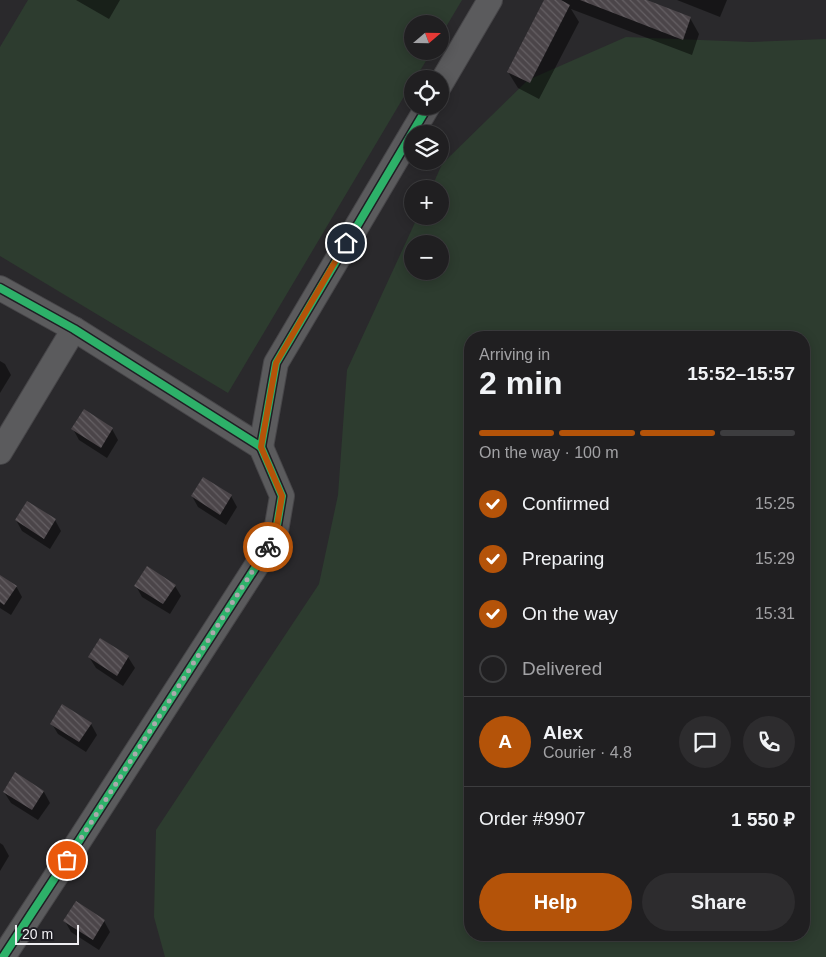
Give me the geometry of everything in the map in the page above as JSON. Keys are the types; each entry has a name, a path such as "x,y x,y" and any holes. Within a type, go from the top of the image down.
{"street":[{"path":"449,70 490,0"},
{"path":"3,957 275,537 282,496 261,447 276,363 423,115"},
{"path":"0,288 74,329 261,447"},
{"path":"0,452 74,329"}],"green space":[{"path":"28,0 462,0 449,22 449,15 404,15 404,60 427,60 420,70 404,70 404,96 228,393 0,256 0,47"},
{"path":"626,37 751,42 826,39 826,957 165,957 154,917 156,830 319,584 338,495 347,370 404,246 404,280 449,280 449,235 409,235 414,225 449,225 449,180 435,180 439,170 449,170 449,157 528,80"}],"building":[{"path":"544,0 561,0 570,5 530,83 507,72"},
{"path":"580,0 647,0 691,17 683,40"},
{"path":"84,409 113,428 101,448 71,429"},
{"path":"203,477 232,495 220,515 191,496"},
{"path":"27,501 56,519 44,539 15,520"},
{"path":"147,566 176,585 163,604 134,586"},
{"path":"0,575 17,586 4,605 0,602"},
{"path":"100,638 129,656 117,676 88,657"},
{"path":"62,704 92,723 79,742 50,724"},
{"path":"15,772 44,791 32,810 3,792"},
{"path":"76,901 105,920 93,940 63,921"}],"cycle path":[{"path":"261,447 276,363 423,115"},
{"path":"0,288 74,329 261,447 282,496 275,537 3,957"}],"way so far":[{"path":"67,860 268,547"}],"route":[{"path":"268,547 275,537 282,496 261,447 276,363 346,243"}]}
